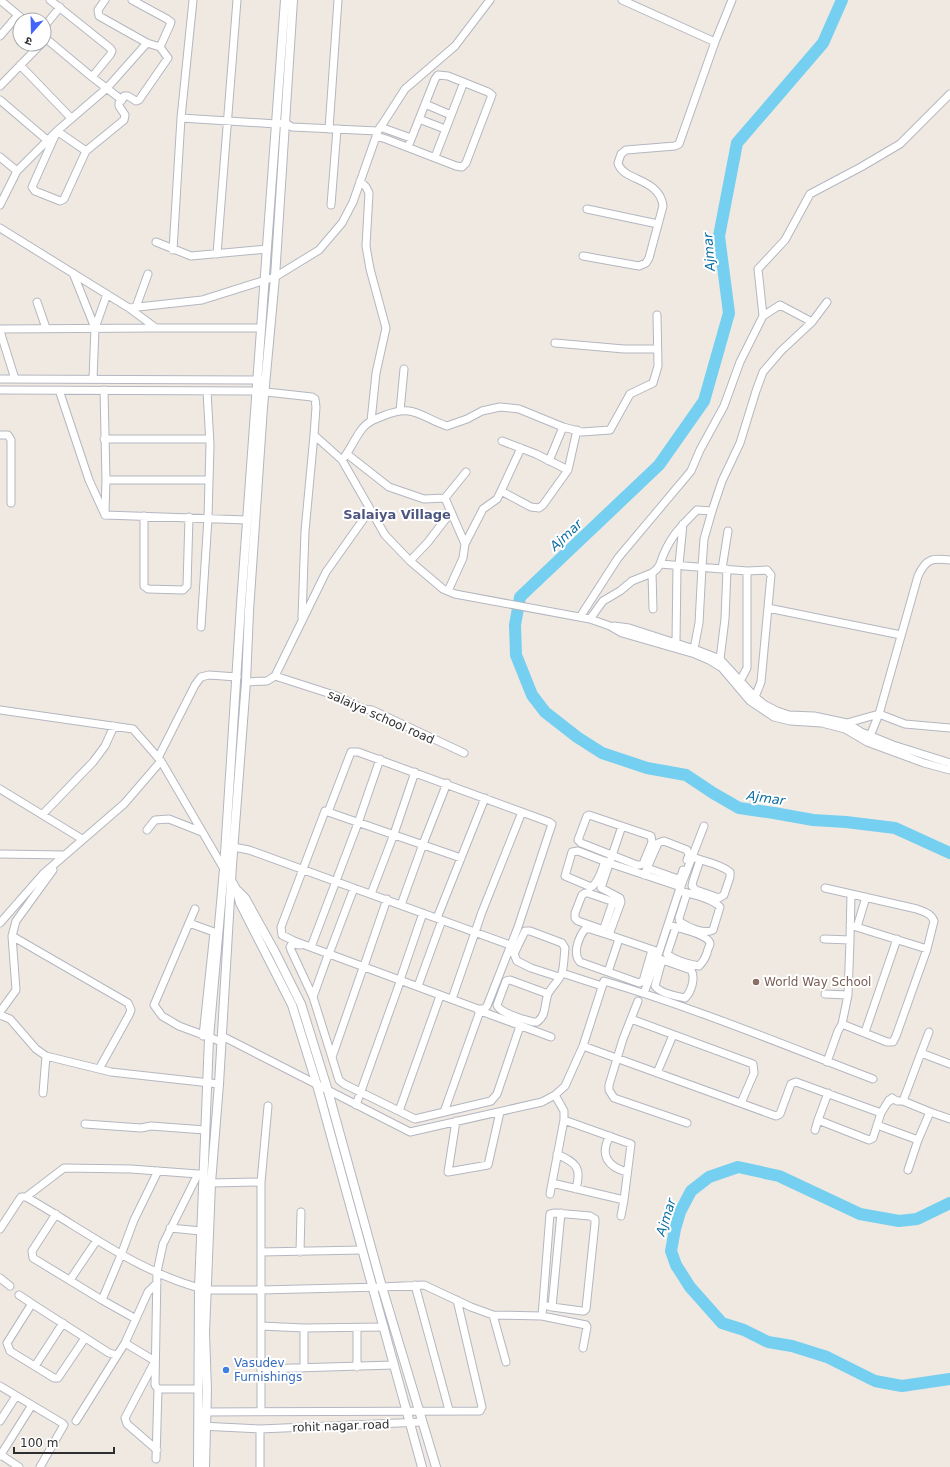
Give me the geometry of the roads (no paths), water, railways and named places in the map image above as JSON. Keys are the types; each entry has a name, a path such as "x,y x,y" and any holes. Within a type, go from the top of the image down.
{"street":[{"path":"0,0 14,12"},
{"path":"50,0 108,45 112,51 92,77"},
{"path":"57,131 32,187 35,191 60,201 64,199 86,151 124,120 125,115 119,106 124,96 128,96 136,101 139,100 167,61 167,56 160,47 147,43 99,16 98,10 106,0"},
{"path":"132,0 171,22 160,47"},
{"path":"174,250 182,118 193,0"},
{"path":"217,254 236,0"},
{"path":"262,380 261,328 285,0"},
{"path":"206,1037 224,869 247,520 275,277 293,0"},
{"path":"329,129 338,0"},
{"path":"133,307 202,300 275,277 319,250 342,223 353,202 378,132 405,89 455,46 490,0"},
{"path":"622,0 715,42"},
{"path":"583,256 643,266 646,264 663,206 662,199 659,193 654,189 621,170 618,163 621,154 626,150 675,146 679,144 715,42 732,0"},
{"path":"52,17 60,7"},
{"path":"0,36 12,26"},
{"path":"0,205 17,170 71,118 107,88 147,43"},
{"path":"52,46 122,100"},
{"path":"0,86 32,52"},
{"path":"20,65 71,118"},
{"path":"378,132 408,147 462,167 466,163 492,95 448,76 438,75 435,79 408,147"},
{"path":"435,157 464,82"},
{"path":"763,316 758,269 785,240 810,194 862,167 900,144 950,94"},
{"path":"0,100 47,140"},
{"path":"425,104 451,116"},
{"path":"182,118 227,122 285,123 292,127 378,132 411,138"},
{"path":"419,119 446,129"},
{"path":"331,205 338,130"},
{"path":"57,131 86,151"},
{"path":"0,157 17,170"},
{"path":"360,181 366,187 368,193 366,246 370,269 386,328 376,373 371,421"},
{"path":"587,209 658,224"},
{"path":"0,228 107,294 133,307 156,328"},
{"path":"156,242 191,256 267,249"},
{"path":"72,272 94,328"},
{"path":"133,307 148,274"},
{"path":"93,379 94,328 107,294"},
{"path":"37,302 46,328"},
{"path":"694,648 699,622 704,539 722,481 740,443 763,372 781,351 812,322 827,302"},
{"path":"580,617 618,558 691,471 700,450 724,406 740,362 763,316 780,305 812,322"},
{"path":"342,460 363,427 371,421 395,411 410,410 447,426 467,419 482,411 500,407 519,409 563,427 582,432 610,430 630,394 653,383 658,366 657,315"},
{"path":"15,379 0,330 46,328 261,328"},
{"path":"555,343 624,349 657,349"},
{"path":"400,411 404,369"},
{"path":"0,379 262,380"},
{"path":"0,390 261,392 304,395 312,397 315,400 316,407 305,531 302,621"},
{"path":"58,390 89,480 105,514"},
{"path":"104,390 106,480 105,514"},
{"path":"201,627 209,480 207,391"},
{"path":"202,1412 198,1390 203,1289 219,1084 233,847 247,667 261,392"},
{"path":"550,461 563,427"},
{"path":"502,491 531,507 539,508 543,505 568,470 577,430"},
{"path":"0,435 8,435 11,440 11,503"},
{"path":"314,435 342,460 386,535 410,561 436,584 448,591 455,594 590,619 610,626 622,633 696,654 722,668 752,699 777,711 789,715 814,716 846,726 893,745 950,763"},
{"path":"104,439 209,439"},
{"path":"502,441 568,470"},
{"path":"448,591 463,558 465,544 484,509 497,499 502,491 520,448"},
{"path":"347,454 389,486 424,499 445,498 466,472"},
{"path":"106,480 209,480"},
{"path":"445,498 465,544"},
{"path":"246,682 267,681 275,676 326,572 370,510"},
{"path":"590,619 603,601 620,591 632,581 652,573 657,569 664,550 677,529 697,510 712,511"},
{"path":"410,561 428,542 451,512"},
{"path":"105,514 247,520"},
{"path":"144,516 144,586 148,589 183,590 187,586 189,517"},
{"path":"676,643 678,565 683,524"},
{"path":"720,659 725,619 724,569 728,531"},
{"path":"870,736 879,714 918,576 922,567 928,561 936,559 950,560"},
{"path":"660,564 747,571 767,570 770,572 761,682 752,699"},
{"path":"740,681 746,668 747,571"},
{"path":"652,573 653,609"},
{"path":"768,608 901,635"},
{"path":"610,626 629,628 694,648 720,659 733,672 752,699"},
{"path":"237,666 247,667"},
{"path":"0,923 43,874 124,804 159,760 195,685 201,678 209,675 236,677"},
{"name":"salaiya school road","path":"275,676 337,696 363,709 372,710 464,753"},
{"path":"0,710 133,729 159,760 232,881 237,891 240,903 292,1005 316,1085 422,1467"},
{"path":"846,726 879,714 905,724 950,728"},
{"path":"42,814 93,762 105,746 114,726"},
{"path":"846,726 867,742 924,763 950,770"},
{"path":"328,812 351,752 358,752 552,824 487,1006 484,1009 478,1009 418,986 400,981"},
{"path":"311,947 359,822 380,759"},
{"path":"372,894 415,772"},
{"path":"401,905 447,784"},
{"path":"0,789 82,839"},
{"path":"418,986 461,858 485,798"},
{"path":"461,858 325,811 281,927 282,934 329,954 551,1037"},
{"path":"452,999 475,932 522,812"},
{"path":"589,815 651,836 652,842 643,864 640,865 611,855 581,843 578,840 578,835 587,816 589,815"},
{"path":"147,830 155,820 169,819 202,832"},
{"path":"622,826 611,855 607,862 596,883 594,886 591,887 565,876 572,852 575,851 607,862 644,875 687,893 717,903 720,907 713,930 708,932 696,929 680,922 679,918 687,893"},
{"path":"672,926 708,939 710,944 703,962 699,966 671,958 667,954 672,926 680,889 704,826"},
{"path":"644,875 658,842 664,841 687,850 689,855 681,876 678,879 647,868"},
{"path":"233,847 249,850 510,945"},
{"path":"0,854 65,855"},
{"path":"692,857 722,868 730,872 730,877 722,897 719,898 696,890 692,886 692,881 700,860"},
{"path":"607,862 600,888 620,898 604,928 601,929 578,922 575,918 575,913 582,895 585,893 617,903"},
{"path":"53,870 16,921 12,936 16,990 0,1013 10,1019 36,1049 46,1056 111,1072 219,1084"},
{"path":"313,997 354,888"},
{"path":"825,888 916,909 928,913 934,921 927,949 893,1042 887,1042 842,1024"},
{"path":"237,891 245,898 275,952 301,1004 328,1091 382,1287 436,1467"},
{"path":"851,894 854,926"},
{"path":"827,1062 842,1024 848,995 850,940 866,897"},
{"path":"332,1057 387,899"},
{"path":"609,935 617,903"},
{"path":"194,909 154,1005 162,1016 179,1026 206,1037 222,1039 410,1132 542,1102 554,1095 565,1086 583,1046 604,980 644,993 873,1079"},
{"path":"356,1105 423,913"},
{"path":"189,923 214,932 206,1037 208,1083 200,1174 205,1333 202,1426 205,1467"},
{"path":"658,955 655,986 657,989 665,993 685,998 687,997 693,982 693,973 691,970 658,955 620,938 590,929 585,929 582,933 576,958 580,962 639,983 643,981 658,955 672,926"},
{"path":"854,926 927,949"},
{"path":"548,994 510,980 506,981 497,1005 505,1012 537,1022 544,1015 548,994 560,975 565,948 562,943 525,931 514,954 517,961 532,968 560,975 602,986"},
{"path":"12,936 128,1003 131,1010 130,1015 99,1069"},
{"path":"608,972 620,938"},
{"path":"824,939 850,940"},
{"path":"865,1032 897,939"},
{"path":"329,954 295,944 292,944 290,947 313,997 339,1080 344,1084 415,1119 491,1101 497,1094 520,1026"},
{"path":"644,993 658,955"},
{"path":"825,994 848,995"},
{"path":"399,1111 440,996"},
{"path":"638,1001 623,1039 609,1085 609,1090 614,1098 687,1124"},
{"path":"444,1112 480,1011"},
{"path":"631,1019 752,1064 754,1073 741,1103"},
{"path":"903,1101 929,1032"},
{"path":"657,1073 673,1035"},
{"path":"583,1046 776,1116 780,1114 792,1084 796,1082 881,1113"},
{"path":"921,1053 950,1064"},
{"path":"43,1093 46,1056"},
{"path":"815,1130 828,1093"},
{"path":"550,1194 564,1120 564,1111 554,1095"},
{"path":"818,1120 869,1140 873,1138 881,1113 889,1100 890,1101 892,1098 950,1120"},
{"path":"261,1411 261,1182 268,1106"},
{"path":"456,1121 448,1172 488,1165 500,1112"},
{"path":"908,1170 918,1140 930,1112"},
{"path":"564,1120 631,1144 621,1216"},
{"path":"85,1124 141,1128 151,1126 205,1130"},
{"path":"877,1125 918,1140"},
{"path":"610,1136 605,1149 606,1156 614,1167 627,1172"},
{"path":"557,1154 573,1162 577,1169 579,1176 576,1188"},
{"path":"0,1229 16,1202 21,1197 26,1197 64,1168 200,1174"},
{"path":"102,1300 121,1256 134,1220 158,1171"},
{"path":"156,1459 158,1390 155,1385 157,1272 163,1244 170,1228 200,1174"},
{"path":"212,1182 261,1182"},
{"path":"552,1183 624,1200"},
{"path":"26,1197 56,1214 121,1256 157,1272 203,1289 261,1290 373,1288 424,1285 493,1315 542,1316 586,1325 587,1327 583,1348"},
{"path":"300,1252 301,1212"},
{"path":"56,1214 32,1251 33,1258 136,1319"},
{"path":"542,1306 584,1311 586,1309 595,1218 590,1216 550,1214 542,1306 542,1316"},
{"path":"552,1307 561,1214"},
{"path":"170,1228 201,1231"},
{"path":"70,1280 97,1240"},
{"path":"261,1252 362,1250"},
{"path":"0,1278 10,1286"},
{"path":"76,1421 125,1343 148,1292 157,1283"},
{"path":"415,1285 449,1410"},
{"path":"19,1295 109,1353 118,1355"},
{"path":"202,1412 407,1410 480,1411 482,1407 456,1300"},
{"path":"34,1305 31,1306 7,1343 10,1350 54,1378 58,1378 85,1338"},
{"path":"580,1320 581,1310"},
{"path":"493,1315 506,1362"},
{"path":"35,1366 63,1323"},
{"path":"261,1326 304,1328 384,1327"},
{"path":"304,1328 304,1368"},
{"path":"357,1328 357,1367"},
{"path":"125,1343 156,1361"},
{"path":"156,1361 125,1418 127,1424 157,1450"},
{"path":"261,1369 394,1365"},
{"path":"0,1386 62,1423 64,1426 40,1467"},
{"path":"158,1390 198,1390"},
{"path":"0,1421 16,1396"},
{"path":"19,1467 0,1456 32,1405"},
{"name":"rohit nagar road","path":"202,1426 260,1429 422,1422"},
{"path":"198,1467 202,1426"},
{"path":"260,1429 260,1467"}],"waterway":[{"name":"Ajmar","path":"842,0 823,43 737,143 719,236 729,313 704,401 659,465 520,597 515,625 516,655 532,695 545,712 577,737 602,753 647,768 686,775 739,808 813,820 846,822 895,828 950,853"},
{"name":"Ajmar","path":"950,1203 917,1219 899,1221 860,1214 779,1176 738,1167 709,1177 691,1191 680,1212 671,1251 676,1265 690,1287 722,1323 744,1330 768,1342 792,1346 827,1357 875,1381 902,1386 950,1379"}],"place":[{"name":"World Way School","path":"756,982"},
{"name":"Vasudev Furnishings","path":"226,1370"}],"district":[{"name":"Salaiya Village","path":"397,514"}]}
